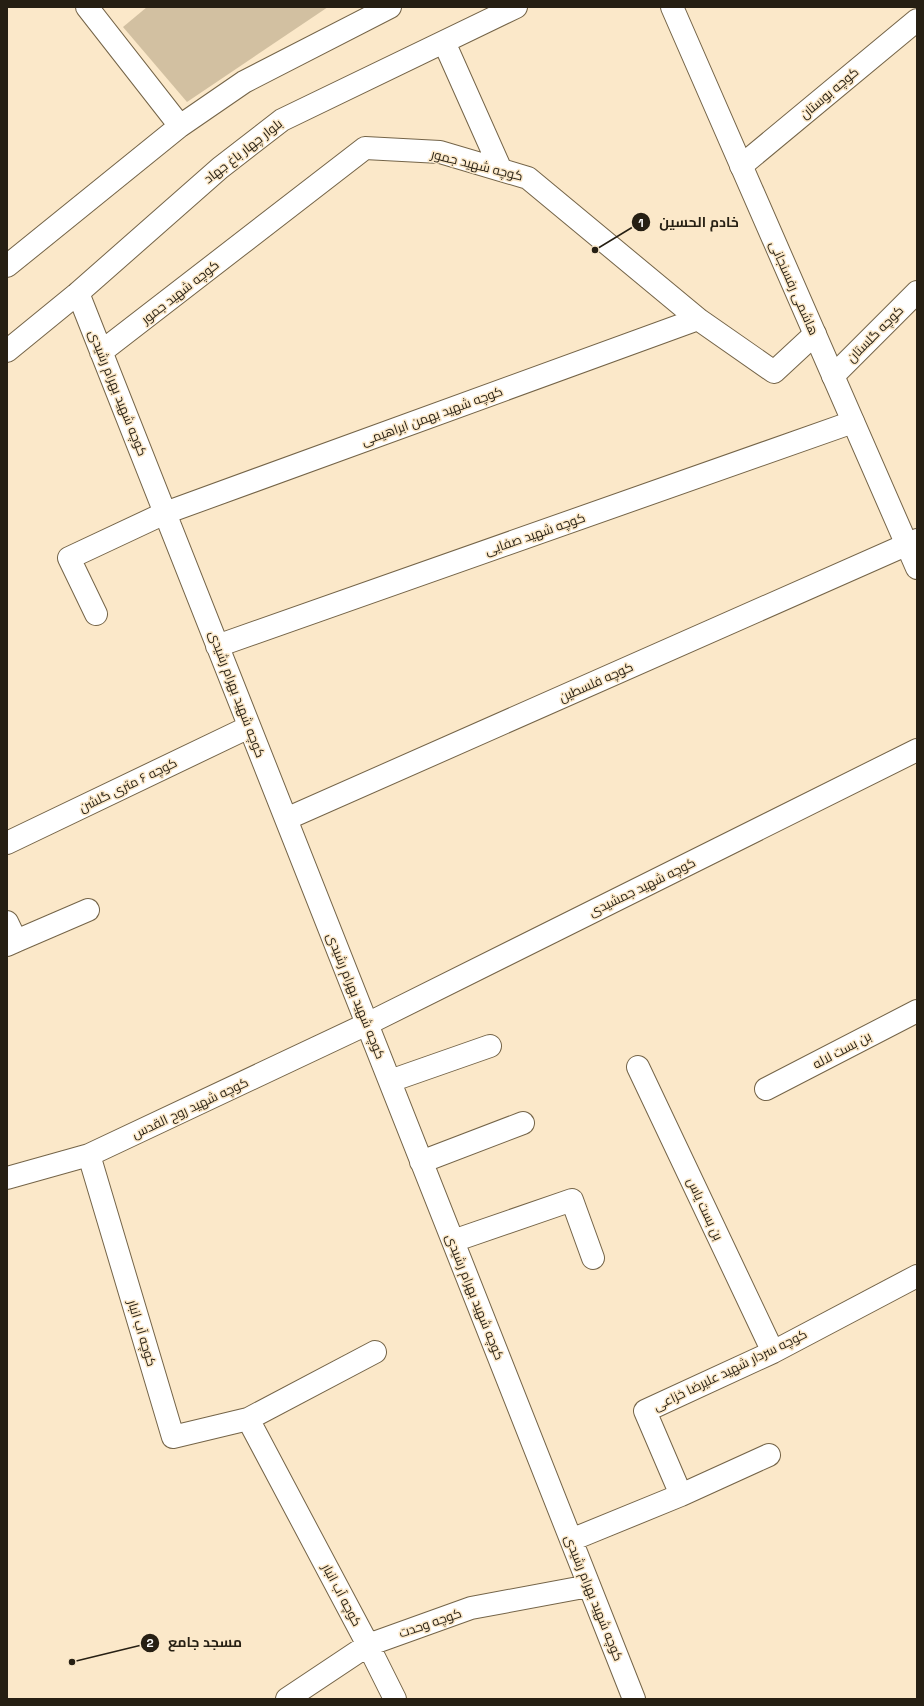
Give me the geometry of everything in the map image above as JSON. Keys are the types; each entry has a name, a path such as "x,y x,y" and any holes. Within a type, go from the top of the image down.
{"street":[{"path":"88,7 180,126"},
{"path":"7,266 180,126 244,82 390,7"},
{"name":"بلوار چهار باغ جهاد","path":"7,351 78,292 220,168 282,120 516,7"},
{"name":"هاشمی رفسنجانی","path":"672,7 853,422 912,543 917,568"},
{"name":"کوچه بوستان","path":"741,166 917,20"},
{"path":"444,42 501,170"},
{"name":"کوچه شهید جمور","path":"102,352 365,148 440,152 528,178 698,319 774,372 815,334"},
{"name":"کوچه شهید بهرام رشیدی","path":"78,292 634,1699"},
{"name":"کوچه گلستان","path":"833,376 917,292"},
{"name":"کوچه شهید بهمن ابراهیمی","path":"96,614 69,558 165,513 698,319"},
{"name":"کوچه شهید صفایی","path":"217,646 853,422"},
{"name":"کوچه فلسطین","path":"286,818 912,543"},
{"name":"کوچه ۶ متری گلشن","path":"7,843 249,727"},
{"name":"کوچه شهید جمشیدی","path":"367,1024 917,750"},
{"path":"10,936 88,910"},
{"name":"بن بست لاله","path":"766,1089 917,1011"},
{"name":"کوچه شهید روح القدس","path":"7,1178 89,1155 367,1024"},
{"path":"390,1081 490,1046"},
{"name":"بن بست یاس","path":"638,1067 773,1352"},
{"path":"421,1162 523,1123"},
{"name":"کوچه آب انبار","path":"89,1155 173,1437 248,1419 375,1352"},
{"path":"453,1241 572,1200 593,1258"},
{"name":"کوچه سردار شهید علیرضا خزاعی","path":"681,1495 645,1411 773,1352 917,1276"},
{"name":"کوچه آب انبار","path":"248,1419 395,1699"},
{"path":"571,1540 681,1495 769,1456"},
{"name":"کوچه وحدت","path":"287,1699 368,1645 471,1608 589,1586"}],"building":[{"path":"147,7 328,7 187,102 123,27"}],"place":[{"name":"خادم الحسین","path":"595,250"},
{"name":"مسجد جامع","path":"72,1662"}]}
